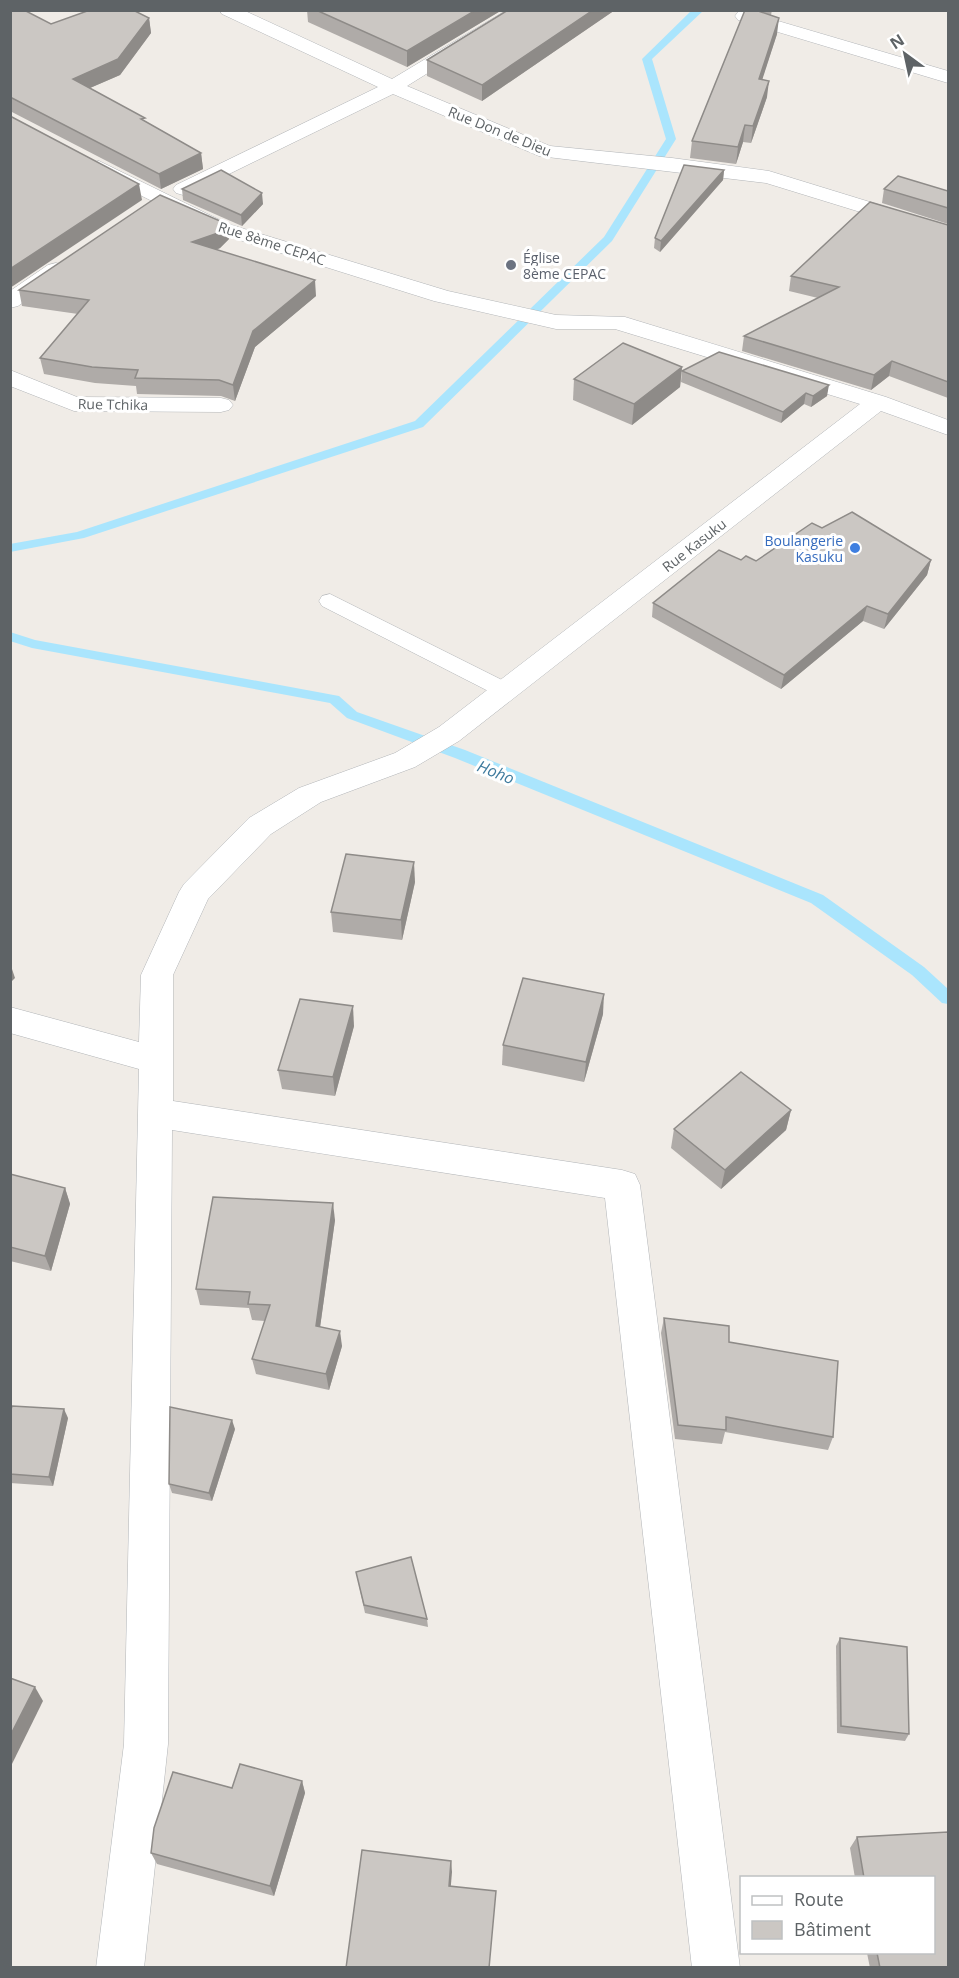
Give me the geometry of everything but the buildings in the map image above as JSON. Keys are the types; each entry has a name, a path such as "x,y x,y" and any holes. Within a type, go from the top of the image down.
{"street":[{"name":"Rue Don de Dieu","path":"228,10 393,87 546,152 672,164 769,177 948,233"},
{"path":"142,213 161,200 393,87 520,10"},
{"path":"744,16 948,77"},
{"name":"Rue 8ème CEPAC","path":"81,157 161,200 221,228 442,296 556,322 616,322 878,402"},
{"path":"10,301 76,257"},
{"name":"Rue Tchika","path":"10,377 74,404 221,405"},
{"path":"878,402 948,428"},
{"name":"Rue Kasuku","path":"120,1968 146,1744 157,975 195,892 260,826 310,795 405,760 449,734 878,402"},
{"path":"10,1020 154,1060"},
{"path":"156,1113 622,1185 716,1968"}],"lane":[{"path":"330,601 506,691"}],"waterway":[{"path":"10,548 79,535 419,424 608,239 671,139 647,59 694,13 700,10"},
{"name":"Hoho","path":"10,636 32,644 334,699 352,715 460,754 817,899 918,971 948,998"}],"place":[{"name":"Église 8ème CEPAC","path":"511,265"},
{"name":"Boulangerie Kasuku","path":"855,548"}]}
